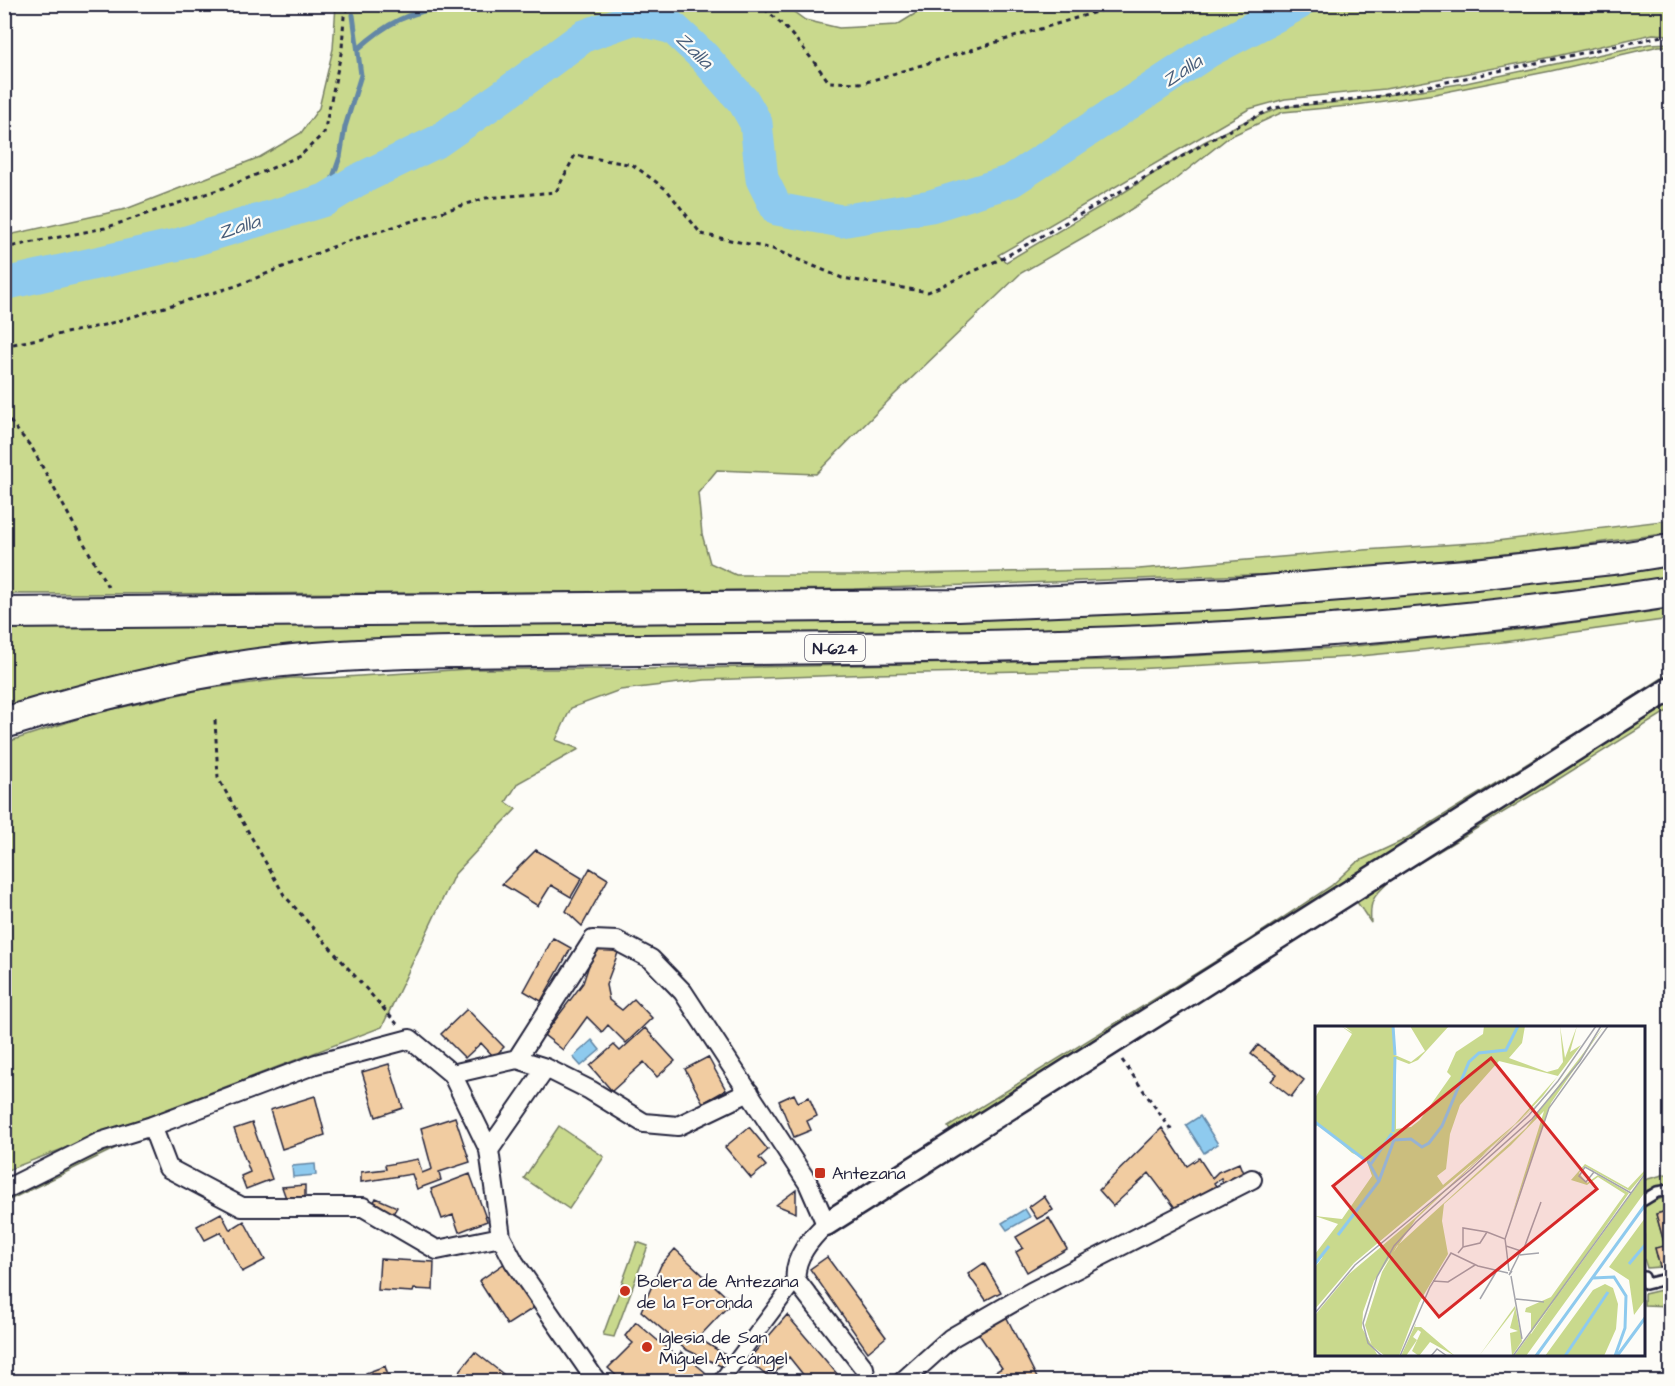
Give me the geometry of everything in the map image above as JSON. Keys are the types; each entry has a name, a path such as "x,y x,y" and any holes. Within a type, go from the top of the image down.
{"highway":[{"path":"4,613 958,605 1227,594 1466,575 1621,558 1671,550"},
{"name":"N-624","path":"4,723 81,699 151,682 251,665 344,656 451,652 948,647 1194,639 1452,620 1671,592"}],"street":[{"path":"867,1382 864,1368 796,1280 795,1272 810,1239 826,1224 1671,689"},
{"path":"517,1059 592,940 616,941 651,959 683,993 749,1092 808,1183 826,1224"},
{"path":"4,1190 100,1142 152,1126 315,1064 410,1039 452,1074 489,1150 501,1237 514,1262 597,1382"},
{"path":"452,1074 517,1059 546,1068 590,1090 644,1123 678,1126 749,1092"},
{"path":"489,1150 546,1068"},
{"path":"152,1126 168,1168 242,1207 363,1207 437,1250 501,1237"},
{"path":"902,1382 951,1338 961,1332 1031,1292 1252,1179"},
{"path":"720,1382 796,1280"}],"lane":[{"path":"1645,1199 1657,1191 1671,1190"},
{"path":"1645,1280 1646,1284 1671,1278"}],"path":[{"path":"4,248 105,228 232,185 300,156 324,134 342,49 344,16 351,4"},
{"path":"757,4 768,12 806,51 829,82 863,83 1122,4"},
{"path":"4,346 104,325 236,286 345,242 486,198 556,192 575,155 633,165 667,190 700,234 773,249 842,278 928,292 1003,258 1218,136 1274,108 1381,96 1662,36 1671,37"},
{"path":"4,414 32,448 121,612"},
{"path":"215,720 218,778 284,895 410,1039"},
{"path":"1111,1044 1172,1131"}],"green space":[{"path":"783,4 805,20 839,28 897,25 931,4 1670,5 1670,35 1653,34 1552,57 1385,89 1285,99 1249,109 998,255 1006,262 1204,142 1248,120 1283,107 1342,102 1466,83 1649,44 1670,43 1670,46 1659,46 1551,71 1435,94 1283,112 1229,137 1167,186 1119,217 1021,273 816,474 717,470 698,493 702,534 710,563 736,575 860,575 1139,569 1488,542 1670,520 1670,533 1551,549 1336,572 854,589 5,594 4,236 126,209 260,157 301,133 319,108 333,49 336,5"},
{"path":"1670,566 1670,581 1500,601 1183,625 978,632 363,641 5,713 4,626 631,622 1499,586"},
{"path":"1670,609 1670,619 1503,642 1350,657 1134,669 705,680 620,690 571,708 556,740 579,749 518,783 506,802 516,809 454,875 382,1027 5,1171 4,743 96,713 204,689 290,678 329,678 468,669 644,669 1117,660 1336,648 1535,628"},
{"path":"1670,673 1670,681 952,1134 948,1127 1237,948 1331,886 1357,862 1402,841"},
{"path":"1670,698 1669,710 1391,880 1374,898 1371,923 1355,899"},
{"path":"559,1126 604,1157 569,1209 524,1178"},
{"path":"130,1141 5,1202 5,1194 79,1158"},
{"path":"1670,1173 1670,1184 1645,1191 1645,1180"},
{"path":"1670,1197 1670,1210 1656,1214 1665,1246 1655,1248 1660,1267 1647,1268 1645,1262 1645,1207 1649,1203"},
{"name":"Bolera de Antezana de la Foronda","path":"637,1242 648,1246 614,1337 603,1335"},
{"path":"1670,1288 1670,1306 1645,1305 1645,1294"}],"water":[{"path":"592,1040 600,1050 581,1066 573,1057"},
{"path":"1200,1116 1218,1144 1204,1153 1186,1125"},
{"path":"315,1164 316,1175 293,1177 292,1166"},
{"path":"1025,1209 1030,1217 1007,1230 1002,1223"}],"building":[{"path":"536,850 582,878 571,897 551,885 538,906 502,884"},
{"path":"590,868 608,879 582,926 566,911"},
{"path":"553,938 571,948 541,1001 524,991"},
{"path":"601,947 619,950 606,985 609,1000 622,1010 634,999 652,1018 626,1043 608,1025 602,1032 587,1017 563,1050 544,1035 583,983 591,959"},
{"path":"467,1009 504,1047 494,1057 481,1043 465,1058 441,1034"},
{"path":"645,1028 675,1061 657,1077 644,1062 612,1091 590,1066 614,1045 620,1051"},
{"path":"1258,1045 1304,1080 1291,1097 1271,1081 1277,1074 1251,1054"},
{"path":"708,1057 726,1090 703,1103 685,1069"},
{"path":"389,1064 403,1108 376,1117 362,1072"},
{"path":"794,1094 798,1102 809,1097 817,1116 807,1121 811,1130 794,1137 779,1101"},
{"path":"315,1096 325,1135 282,1149 270,1110"},
{"path":"455,1117 470,1162 439,1172 441,1180 417,1189 412,1174 361,1182 361,1172 386,1169 385,1165 418,1159 422,1173 432,1169 421,1128"},
{"path":"252,1123 272,1179 246,1189 241,1176 250,1172 234,1129"},
{"path":"749,1127 768,1150 759,1158 766,1166 751,1178 725,1147"},
{"path":"1162,1128 1187,1166 1199,1158 1212,1178 1218,1172 1239,1163 1245,1178 1225,1187 1221,1178 1214,1183 1216,1186 1176,1209 1149,1173 1113,1206 1099,1190"},
{"path":"470,1174 487,1221 459,1232 453,1215 442,1219 431,1189"},
{"path":"305,1185 305,1201 287,1201 282,1187"},
{"path":"796,1190 796,1213 776,1205"},
{"path":"1044,1196 1053,1210 1037,1219 1029,1207"},
{"path":"376,1198 397,1207 390,1219 372,1206"},
{"path":"1670,1210 1670,1264 1660,1267 1655,1248 1665,1246 1656,1214"},
{"path":"221,1213 230,1230 244,1221 265,1260 242,1272 221,1232 205,1240 197,1226"},
{"path":"1049,1218 1067,1249 1027,1272 1016,1252 1023,1248 1016,1237"},
{"path":"675,1249 732,1302 698,1338 729,1357 723,1367 685,1349 641,1311 661,1265"},
{"path":"827,1257 886,1337 868,1352 810,1269"},
{"path":"380,1259 434,1262 433,1290 414,1289 413,1292 378,1290"},
{"path":"505,1263 535,1307 507,1325 479,1281"},
{"path":"984,1263 1001,1292 986,1300 968,1274"},
{"path":"1005,1314 1039,1382 978,1382 1002,1368 976,1330"},
{"path":"787,1315 844,1382 809,1382 789,1357 770,1379 748,1360"},
{"name":"Iglesia de San Miguel Arcángel","path":"636,1322 677,1357 681,1352 705,1372 704,1382 623,1382 608,1368 633,1343 625,1336"},
{"path":"475,1352 507,1377 503,1382 451,1382"},
{"path":"385,1366 390,1382 356,1382 368,1377 366,1373"}],"waterway":[{"path":"358,49 389,25 448,4"},
{"name":"Zalla","path":"4,284 180,244 325,200 356,181 438,141 584,36 635,18 673,28 703,56 744,102 756,123 762,179 777,209 841,221 931,206 1011,181 1209,51 1298,4"},
{"path":"325,200 340,157 345,127 361,75 353,15"}],"place":[{"name":"Antezana","path":"820,1173"},
{"name":"Bolera de Antezana de la Foronda","path":"625,1291"},
{"name":"Iglesia de San Miguel Arcángel","path":"647,1347"}]}
